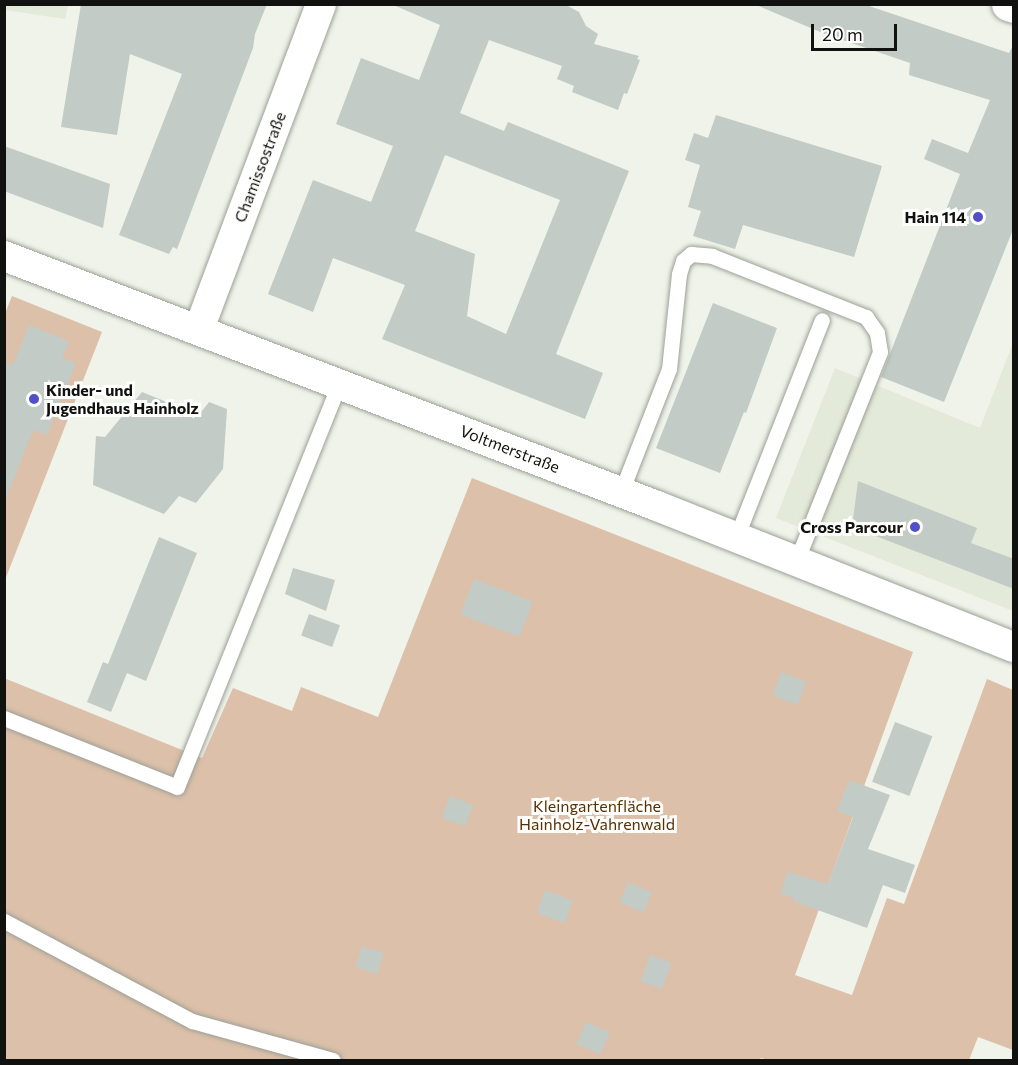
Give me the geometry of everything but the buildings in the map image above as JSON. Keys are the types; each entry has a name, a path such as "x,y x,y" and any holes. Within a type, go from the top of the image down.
{"main road":[{"path":"1008,4 1014,6"}],"street":[{"name":"Chamissostraße","path":"199,329 321,4"},
{"name":"Voltmerstraße","path":"4,256 621,492 1014,647"}],"lane":[{"path":"621,492 669,369 679,274 683,261 691,254 712,256 866,317 878,333 880,352 796,562"},
{"path":"736,538 822,320"},
{"path":"4,718 177,787 339,383"},
{"path":"4,921 192,1021 333,1060"}],"shaded area":[{"path":"4,5 68,5 65,19 5,10"},
{"path":"1013,343 1013,611 776,518 835,368 980,428"}],"green space":[{"path":"12,296 102,332 5,580 4,316"},
{"name":"Kleingartenfläche Hainholz-Vahrenwald","path":"472,478 913,652 795,975 852,995 887,898 904,904 987,679 1013,690 1013,1050 978,1037 969,1060 768,1060 761,1058 759,1060 5,1060 4,678 202,758 233,688 292,711 301,687 378,717"}],"place":[{"name":"Hain 114","path":"978,217"},
{"name":"Kinder- und Jugendhaus Hainholz","path":"34,399"},
{"name":"Cross Parcour","path":"915,527"}]}
